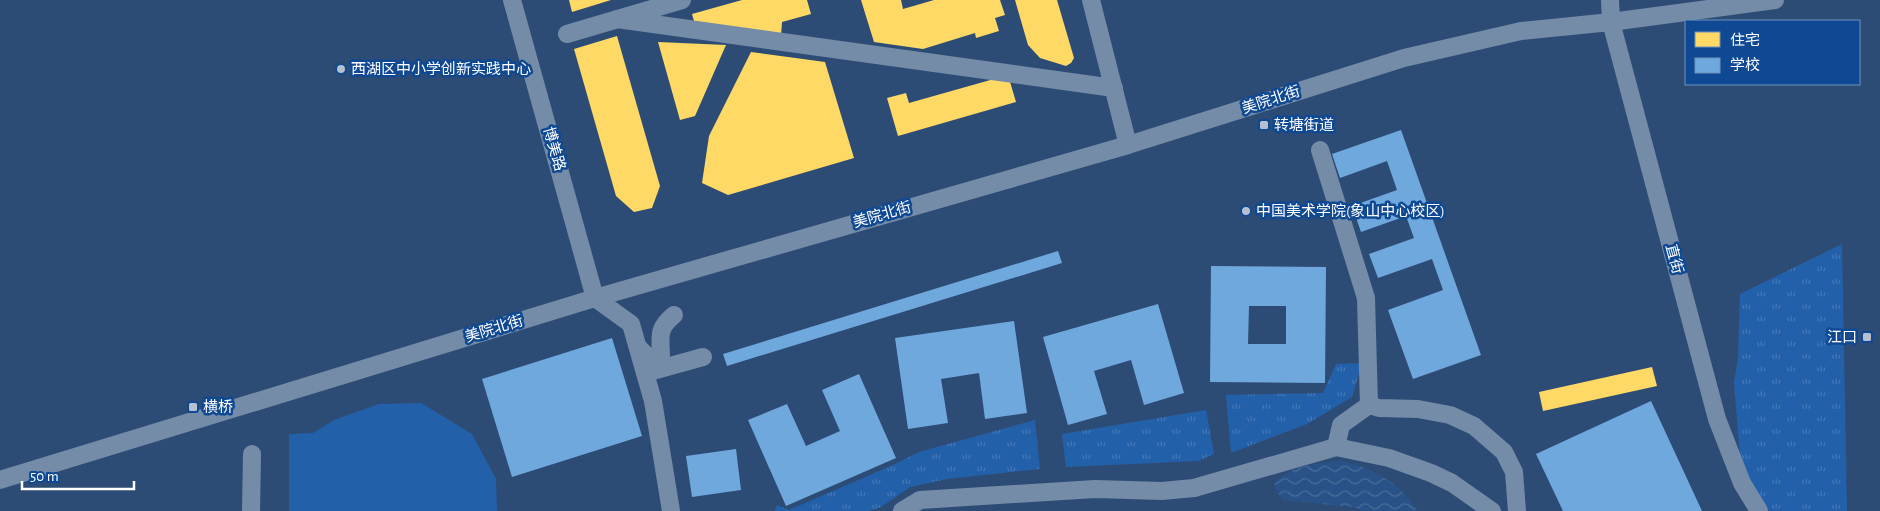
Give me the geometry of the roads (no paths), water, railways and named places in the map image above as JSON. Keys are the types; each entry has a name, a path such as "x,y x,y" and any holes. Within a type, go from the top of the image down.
{"street":[{"name":"博美路","path":"512,0 595,298"},
{"path":"567,34 682,0"},
{"path":"1091,0 1128,145"},
{"name":"直街","path":"1610,0 1612,22 1716,419 1742,483 1759,511"},
{"name":"美院北街","path":"0,480 595,298 1128,145 1404,58 1521,30 1612,22 1775,0"},
{"path":"617,19 1114,88"},
{"path":"1320,150 1366,298 1369,405"},
{"path":"595,298 631,324 654,401 671,511"},
{"path":"638,347 650,358 662,355 660,335 664,322 674,314"},
{"path":"646,373 703,356"},
{"path":"1336,447 1341,426 1369,405"},
{"path":"1369,405 1378,408 1418,409 1450,415 1474,426 1504,452 1514,472 1517,511"},
{"path":"902,511 920,500 1095,489 1162,491 1194,488 1336,447 1389,458 1431,474 1452,483 1492,511"},
{"path":"251,511 252,454"}],"water":[{"path":"1338,461 1360,466 1384,477 1404,493 1417,511 1364,511 1353,507 1283,500 1275,489 1274,485 1279,479 1294,470"}],"place":[{"name":"西湖区中小学创新实践中心","path":"341,69"},
{"name":"转塘街道","path":"1264,125"},
{"name":"中国美术学院(象山中心校区)","path":"1246,211"},
{"name":"江口","path":"1867,337"},
{"name":"横桥","path":"193,407"}]}
